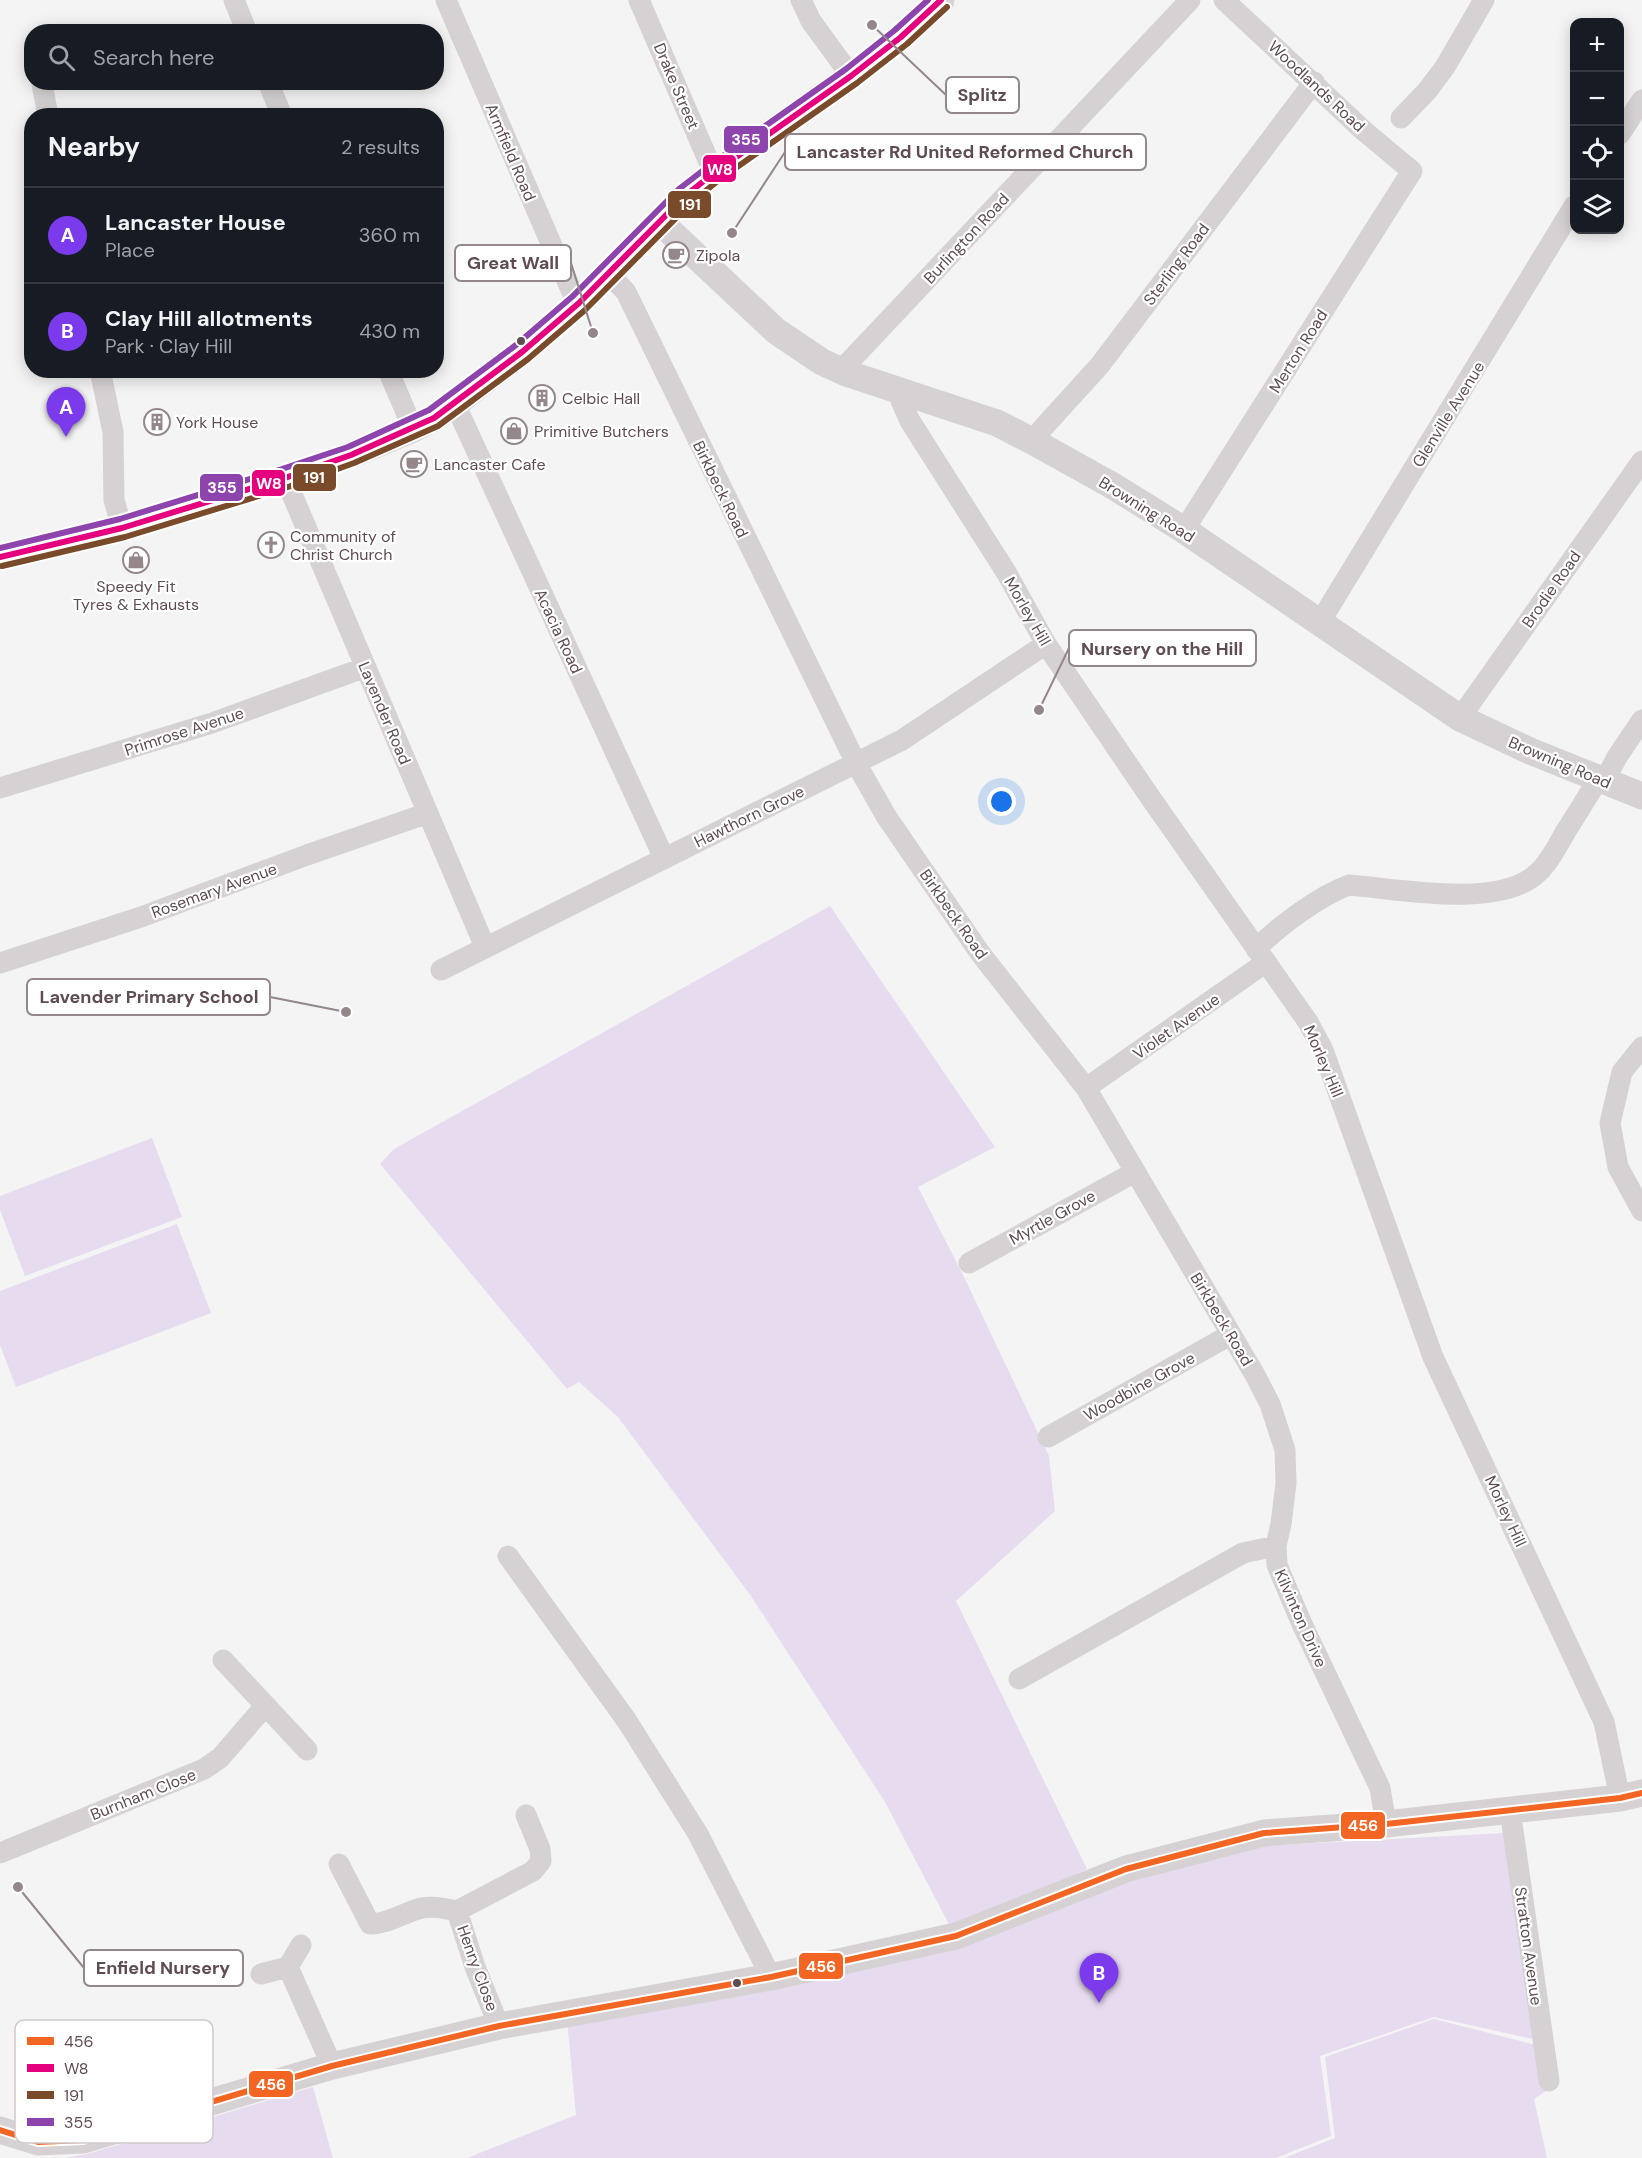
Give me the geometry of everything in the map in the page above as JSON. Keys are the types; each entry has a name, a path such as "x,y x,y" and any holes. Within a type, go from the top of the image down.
{"street":[{"path":"234,0 244,24"},
{"name":"Armfield Road","path":"446,0 572,292 579,303"},
{"name":"Drake Street","path":"639,0 715,172"},
{"path":"801,0 811,21 851,76"},
{"path":"0,557 122,528 285,478 351,455 413,429 455,404 522,352 579,303 659,221 715,172 851,76 901,37 941,0"},
{"name":"Burlington Road","path":"846,373 849,362 1190,0"},
{"name":"Woodlands Road","path":"1224,0 1364,131 1412,171"},
{"path":"1401,118 1427,91 1444,67 1484,0"},
{"name":"Sterling Road","path":"1034,441 1041,430 1100,365 1314,82"},
{"path":"43,90 46,108"},
{"path":"271,90 279,108"},
{"path":"1624,128 1642,100"},
{"name":"Merton Road","path":"1184,530 1412,171"},
{"name":"Glenville Avenue","path":"1320,622 1570,214"},
{"name":"Browning Road","path":"659,221 776,331 822,362 846,373 997,423 1034,441 1184,530 1460,718 1530,751 1642,796"},
{"name":"Birkbeck Road","path":"609,274 626,292 856,764 886,816 980,953 1086,1089 1230,1335 1256,1375 1270,1404 1285,1450 1286,1483 1276,1546"},
{"path":"102,378 113,432 114,500 122,528"},
{"path":"391,378 413,429"},
{"name":"Morley Hill","path":"900,391 901,401 910,421 1006,572 1046,644 1308,1022 1323,1050 1433,1357 1605,1722 1631,1795"},
{"name":"Acacia Road","path":"455,404 664,858"},
{"name":"Brodie Road","path":"1460,718 1642,461"},
{"name":"Lavender Road","path":"285,478 485,947"},
{"name":"Hawthorn Grove","path":"441,970 902,740 1046,644"},
{"name":"Primrose Avenue","path":"0,788 212,723 366,667"},
{"name":"Violet Avenue","path":"1086,1089 1261,956 1272,934 1335,890 1349,885 1444,894 1480,894 1506,890 1534,876 1549,860 1642,720"},
{"name":"Rosemary Avenue","path":"0,963 141,917 428,813"},
{"path":"1642,1047 1622,1072 1610,1123 1618,1167 1642,1211"},
{"name":"Myrtle Grove","path":"969,1263 1136,1172"},
{"name":"Woodbine Grove","path":"1048,1437 1230,1335"},
{"name":"Kilvinton Drive","path":"1019,1679 1243,1553 1276,1546 1277,1565 1302,1624 1380,1788 1386,1824"},
{"path":"508,1556 627,1721 698,1834 771,1977"},
{"path":"223,1660 307,1750"},
{"name":"Burnham Close","path":"0,1852 204,1769 220,1758 265,1706"},
{"path":"213,2101 332,2066 499,2026 771,1977 956,1936 1126,1869 1264,1833 1386,1824 1631,1795"},
{"name":"Stratton Avenue","path":"1510,1810 1549,2081"},
{"name":"Henry Close","path":"339,1864 370,1924 381,1924 417,1909 437,1906 457,1911 533,1871 541,1861 540,1849 526,1815"},
{"name":"Henry Close","path":"457,1911 474,1967 499,2026"},
{"path":"261,1974 288,1967 301,1946"},
{"path":"288,1967 332,2066"},
{"path":"0,2130 15,2135"}],"shaded area":[{"path":"830,906 995,1147 918,1187 965,1279 1049,1456 1055,1511 956,1601 1087,1869 953,1932 885,1802 751,1596 618,1417 579,1382 567,1389 380,1164 394,1149"},
{"path":"152,1138 182,1217 25,1276 0,1210 0,1196"},
{"path":"177,1224 211,1313 16,1387 0,1345 0,1291"},
{"path":"1505,1833 1537,2040 1434,2017 1320,2056 1331,2136 1276,2158 467,2158 576,2115 567,2019 1118,1885 1263,1846"},
{"path":"1434,2019 1536,2045 1546,2091 1534,2099 1547,2158 1284,2158 1335,2138 1325,2057"},
{"path":"313,2087 333,2158 65,2158 124,2143 213,2143 213,2117"}],"transit line":[{"name":"355","path":"0,548 120,519 282,469 348,447 429,410 516,345 573,296 679,189 846,69 928,0"},
{"name":"W8","path":"0,557 122,528 285,478 351,455 434,418 522,352 579,303 685,196 715,172 851,76 901,37 941,0"},
{"name":"191","path":"2,566 125,537 288,487 354,463 438,426 528,359 585,310 691,203 720,179 857,83 907,44 947,7"},
{"name":"456","path":"213,2101 332,2066 499,2026 771,1977 956,1936 1126,1869 1264,1833 1386,1824 1620,1798 1642,1793"},
{"name":"456","path":"0,2130 15,2135"}],"place":[{"name":"Splitz","path":"872,25"},
{"name":"Lancaster Rd United Reformed Church","path":"732,233"},
{"name":"Zipola","path":"676,255"},
{"name":"Great Wall","path":"593,333"},
{"name":"Celbic Hall","path":"542,398"},
{"name":"York House","path":"157,422"},
{"name":"Primitive Butchers","path":"514,431"},
{"name":"Lancaster House","path":"66,437"},
{"name":"Lancaster Cafe","path":"414,464"},
{"name":"Community of Christ Church","path":"271,545"},
{"name":"Speedy Fit Tyres & Exhausts","path":"136,560"},
{"name":"Nursery on the Hill","path":"1039,710"},
{"name":"Lavender Primary School","path":"346,1012"},
{"name":"Enfield Nursery","path":"18,1887"},
{"name":"Clay Hill allotments","path":"1099,2003"}]}
